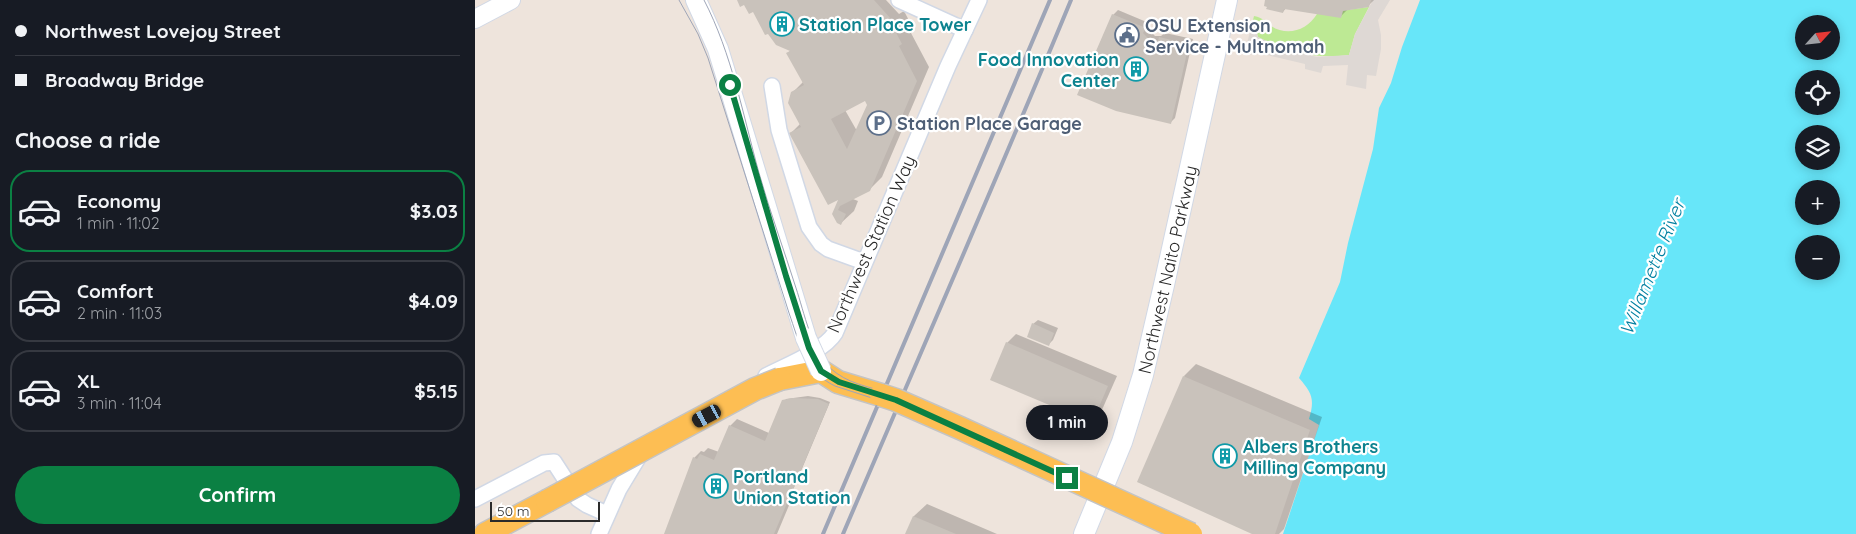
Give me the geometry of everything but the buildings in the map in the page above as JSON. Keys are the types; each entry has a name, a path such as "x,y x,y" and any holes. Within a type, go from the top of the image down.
{"main road":[{"path":"696,0 713,36 730,85 786,276 809,348 821,371 839,382 892,398 1191,534"},
{"name":"Northwest Naito Parkway","path":"1084,534 1122,442 1143,375 1165,285 1227,0"},
{"path":"485,534 755,389 780,379 821,371"}],"street":[{"path":"475,19 511,0"},
{"path":"899,0 965,30"},
{"name":"Northwest Station Way","path":"599,534 619,489 648,444 685,418 817,349 831,338 979,0"},
{"path":"772,86 779,130 809,227 821,244 828,249 863,262"},
{"path":"475,499 539,465 554,462 578,499 607,514"}],"green space":[{"path":"1369,7 1355,34 1349,55 1324,56 1302,54 1280,47 1258,37 1253,20 1254,16 1277,29 1290,31 1303,28 1317,14"}],"shaded area":[{"path":"1373,0 1390,0 1378,20 1381,49 1376,76 1367,75 1366,89 1346,85 1348,65 1323,66 1321,73 1305,69 1305,64 1267,55 1267,51 1257,47 1256,54 1244,55 1253,20 1258,37 1281,48 1317,57 1349,55 1355,34"}],"water":[{"name":"Willamette River","path":"1420,0 1856,0 1856,534 1283,534 1319,425 1309,419 1312,401 1307,388 1299,378 1340,282 1348,243 1373,149 1379,108 1391,83"}],"tram line":[{"path":"679,0 698,34 708,58 796,334 805,355 817,373 835,386 915,412 1183,534"},
{"path":"704,0 714,21 729,63 763,188 809,331 818,352 830,368 844,378 916,405"},
{"path":"1175,523 1199,534"}],"railway":[{"path":"823,534 1050,0"},
{"path":"843,534 1071,0"}],"place":[{"name":"Station Place Tower","path":"782,24"},
{"name":"OSU Extension Service - Multnomah","path":"1127,35"},
{"name":"Food Innovation Center","path":"1136,69"},
{"name":"Station Place Garage","path":"879,123"},
{"name":"Albers Brothers Milling Company","path":"1225,456"},
{"name":"Portland Union Station","path":"716,486"}],"route":[{"path":"730,85 786,276 809,348 821,371 839,382 892,398 1067,478"}]}
